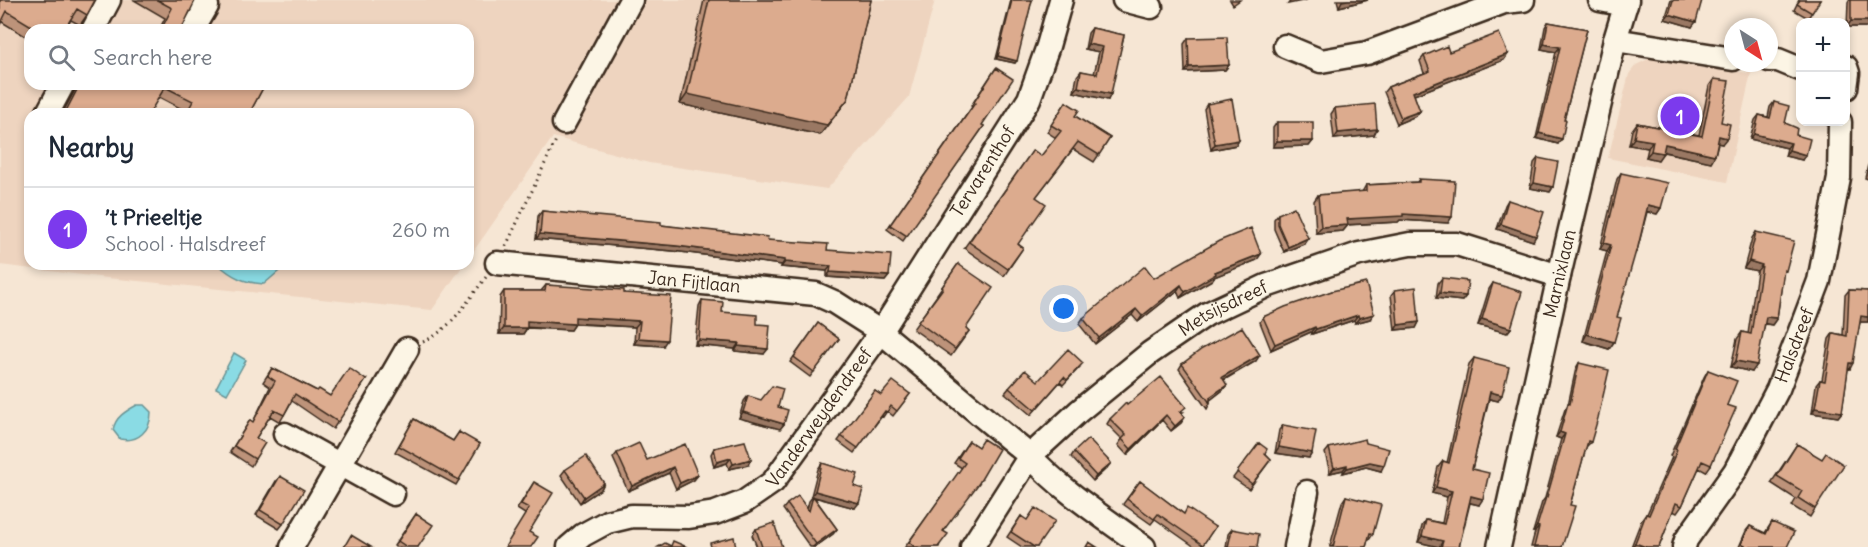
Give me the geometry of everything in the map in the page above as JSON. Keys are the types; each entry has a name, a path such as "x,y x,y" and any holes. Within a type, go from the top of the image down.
{"street":[{"path":"101,24 109,0"},
{"path":"196,0 207,6 196,24"},
{"path":"564,123 631,0"},
{"name":"Tervarenthof","path":"881,332 1029,99 1061,0"},
{"path":"1124,0 1151,6"},
{"path":"1285,46 1321,61 1367,53 1504,2 1523,0"},
{"path":"1600,0 1626,3"},
{"name":"Marnixlaan","path":"1499,547 1559,276 1615,40 1626,3"},
{"path":"1615,40 1724,58"},
{"path":"1778,59 1796,57"},
{"path":"1778,62 1796,68"},
{"path":"50,108 60,90"},
{"name":"Halsdreef","path":"1684,547 1686,540 1735,471 1778,389 1819,281 1839,178 1840,126"},
{"name":"Metsijsdreef","path":"972,547 1030,456 1079,411 1150,352 1207,314 1266,285 1359,254 1410,244 1457,244 1559,276"},
{"name":"Jan Fijtlaan","path":"497,263 816,294 834,302 881,332"},
{"name":"Vanderweydendreef","path":"568,547 583,535 607,522 632,516 689,517 715,513 744,502 773,482 881,332 1030,456 1063,488 1144,547"},
{"path":"292,547 407,349"},
{"path":"285,434 393,494"},
{"path":"1296,547 1307,492"}],"shaded area":[{"path":"0,0 935,0 909,97 827,189 649,163 553,137 474,250 474,108 24,108 24,268 0,265"},
{"path":"1650,58 1724,70 1724,72 1751,73 1727,182 1608,158 1629,74 1636,65"},
{"path":"41,270 460,270 432,310"}],"water":[{"path":"226,270 279,270 264,284 239,278"},
{"path":"234,353 246,360 227,394 216,388"},
{"path":"137,405 144,405 151,412 146,430 138,437 120,439 113,430 116,421"}],"building":[{"path":"0,0 95,0 87,15 77,9 68,24 28,24 7,11 0,25"},
{"path":"157,0 195,1 184,24 164,24 172,8"},
{"path":"709,0 871,0 848,99 827,125 687,94"},
{"path":"1012,0 1032,0 1017,61 998,56"},
{"path":"1673,0 1702,0 1696,22 1669,14"},
{"path":"1800,0 1820,0 1812,13 1797,4"},
{"path":"1851,0 1868,0 1868,21 1851,21"},
{"path":"1548,22 1587,29 1564,120 1566,120 1562,139 1539,133 1560,47 1544,44"},
{"path":"1092,28 1124,35 1111,94 1078,87 1081,71 1097,74 1103,47 1088,44"},
{"path":"1499,33 1508,54 1413,92 1420,111 1401,118 1388,87 1430,71 1424,56 1447,46 1449,52"},
{"path":"1227,37 1229,65 1189,67 1188,38"},
{"path":"996,68 1013,79 982,125 984,126 907,236 890,225 975,103"},
{"path":"1714,79 1729,81 1721,122 1730,124 1727,138 1719,136 1715,155 1665,144 1663,153 1651,151 1653,141 1634,138 1637,123 1702,136"},
{"path":"77,90 163,90 153,108 68,108"},
{"path":"171,90 262,90 252,108 189,108 193,101"},
{"path":"1232,99 1239,140 1215,144 1207,104"},
{"path":"1066,102 1079,110 1075,116 1110,138 1099,155 1078,142 1036,197 1046,204 1018,244 1023,248 1008,269 969,242 1033,150 1041,156 1061,131 1051,125"},
{"path":"1774,102 1789,106 1785,123 1797,128 1796,135 1810,139 1806,155 1789,150 1791,143 1754,134 1759,115 1770,118"},
{"path":"1375,104 1377,129 1338,133 1335,108"},
{"path":"1277,122 1313,122 1313,141 1277,141"},
{"path":"1538,158 1558,162 1553,187 1534,183"},
{"path":"1621,173 1668,183 1661,208 1648,205 1617,317 1621,318 1614,342 1587,334 1611,245 1604,243"},
{"path":"1419,179 1455,181 1452,217 1403,214 1403,216 1347,219 1348,225 1321,227 1318,195 1366,191 1366,185 1419,182"},
{"path":"1508,200 1544,212 1536,236 1501,224"},
{"path":"1294,207 1308,238 1288,247 1278,224 1278,214"},
{"path":"542,211 661,222 661,225 768,237 767,240 828,244 827,250 891,255 889,276 830,272 831,266 785,262 785,260 677,246 540,234"},
{"path":"1251,228 1261,254 1215,272 1216,274 1185,292 1181,285 1142,316 1136,309 1099,338 1083,318 1145,266 1154,278 1219,241"},
{"path":"1756,232 1794,241 1786,271 1784,270 1777,318 1766,317 1757,365 1736,361 1742,332 1751,334 1762,265 1749,261"},
{"path":"958,264 993,288 966,328 969,331 955,349 918,322"},
{"path":"1442,278 1468,281 1466,296 1440,293"},
{"path":"1366,283 1374,314 1359,318 1358,315 1316,329 1315,327 1275,344 1263,317 1332,291"},
{"path":"1493,283 1522,292 1511,328 1482,319"},
{"path":"546,285 624,290 624,293 671,296 667,340 638,338 640,321 575,317 575,324 527,321 527,328 504,328 504,291 545,291"},
{"path":"1416,287 1419,322 1398,325 1395,290"},
{"path":"1849,290 1868,291 1868,317 1861,316 1853,363 1849,363 1842,412 1815,408 1820,380 1825,381 1833,333 1847,336"},
{"path":"702,300 723,302 722,312 757,315 757,324 770,325 768,349 738,346 739,343 699,340"},
{"path":"818,323 839,339 814,372 794,357"},
{"path":"1242,327 1260,355 1222,377 1227,385 1210,397 1210,403 1182,364 1202,349"},
{"path":"1068,349 1083,363 1067,380 1064,377 1035,410 1009,388 1025,370 1038,381"},
{"path":"1474,358 1509,367 1502,395 1490,392 1472,469 1489,473 1483,499 1471,496 1459,547 1441,547 1443,541 1422,536 1426,520 1444,524 1452,491 1436,487 1443,461 1449,463"},
{"path":"1579,363 1609,370 1598,418 1591,442 1588,441 1570,505 1575,506 1562,547 1534,547 1539,527 1537,526 1565,434 1560,432 1568,403 1570,404"},
{"path":"272,368 330,396 349,368 366,380 338,422 295,394 284,415 274,410 256,438 265,443 255,459 234,446 250,420 253,422 275,381 268,376"},
{"path":"1708,370 1737,381 1727,405 1736,408 1711,465 1702,461 1682,506 1676,503 1659,547 1646,547 1635,543 1646,514 1649,515 1677,450 1675,449"},
{"path":"1161,377 1186,407 1180,412 1185,417 1175,426 1166,415 1131,449 1122,439 1126,435 1110,419 1126,403 1127,405"},
{"path":"893,381 910,394 897,411 891,406 887,412 885,411 858,448 841,436 875,391 881,395"},
{"path":"772,386 783,389 778,407 788,410 784,424 743,412 748,396 761,400"},
{"path":"414,419 453,441 459,432 480,444 459,480 399,446"},
{"path":"1283,425 1316,431 1312,453 1279,447"},
{"path":"983,439 999,449 979,483 943,531 948,534 938,547 915,547 909,542 965,463 958,458 969,441 978,447"},
{"path":"1088,439 1111,463 1096,476 1074,452"},
{"path":"1365,439 1366,443 1389,449 1384,465 1370,462 1347,468 1347,465 1334,468 1329,448"},
{"path":"745,441 751,459 733,464 731,458 717,462 714,448"},
{"path":"639,443 647,460 685,444 698,475 680,483 673,467 632,486 617,453"},
{"path":"1259,443 1267,449 1265,453 1271,459 1252,484 1237,472"},
{"path":"1797,444 1822,459 1826,453 1844,465 1815,509 1798,498 1802,491 1777,476"},
{"path":"586,456 604,483 584,497 565,470"},
{"path":"822,463 858,474 854,486 863,489 859,503 815,491"},
{"path":"280,476 304,490 283,524 260,510"},
{"path":"1140,481 1184,514 1187,508 1215,527 1203,545 1158,514 1154,519 1127,499"},
{"path":"534,482 553,493 529,532 538,537 531,547 505,547 529,508 521,504"},
{"path":"798,496 809,511 813,496 837,529 816,544 787,504"},
{"path":"1346,496 1381,505 1373,534 1370,533 1366,547 1333,547"},
{"path":"1035,508 1055,521 1037,547 1011,532 1021,516 1027,520"},
{"path":"416,514 433,525 418,547 407,547 398,541"},
{"path":"1772,522 1794,532 1787,547 1747,547 1741,544 1750,526 1766,534"},
{"path":"774,523 782,547 762,547 756,529"},
{"path":"1232,529 1259,534 1257,547 1228,547"},
{"path":"351,535 371,547 344,547"},
{"path":"734,537 736,547 711,547 710,543"},
{"path":"673,541 687,547 658,547 665,543 671,546"},
{"path":"1089,542 1097,547 1086,547"}],"place":[{"name":"’t Prieeltje","path":"1680,116"}]}
